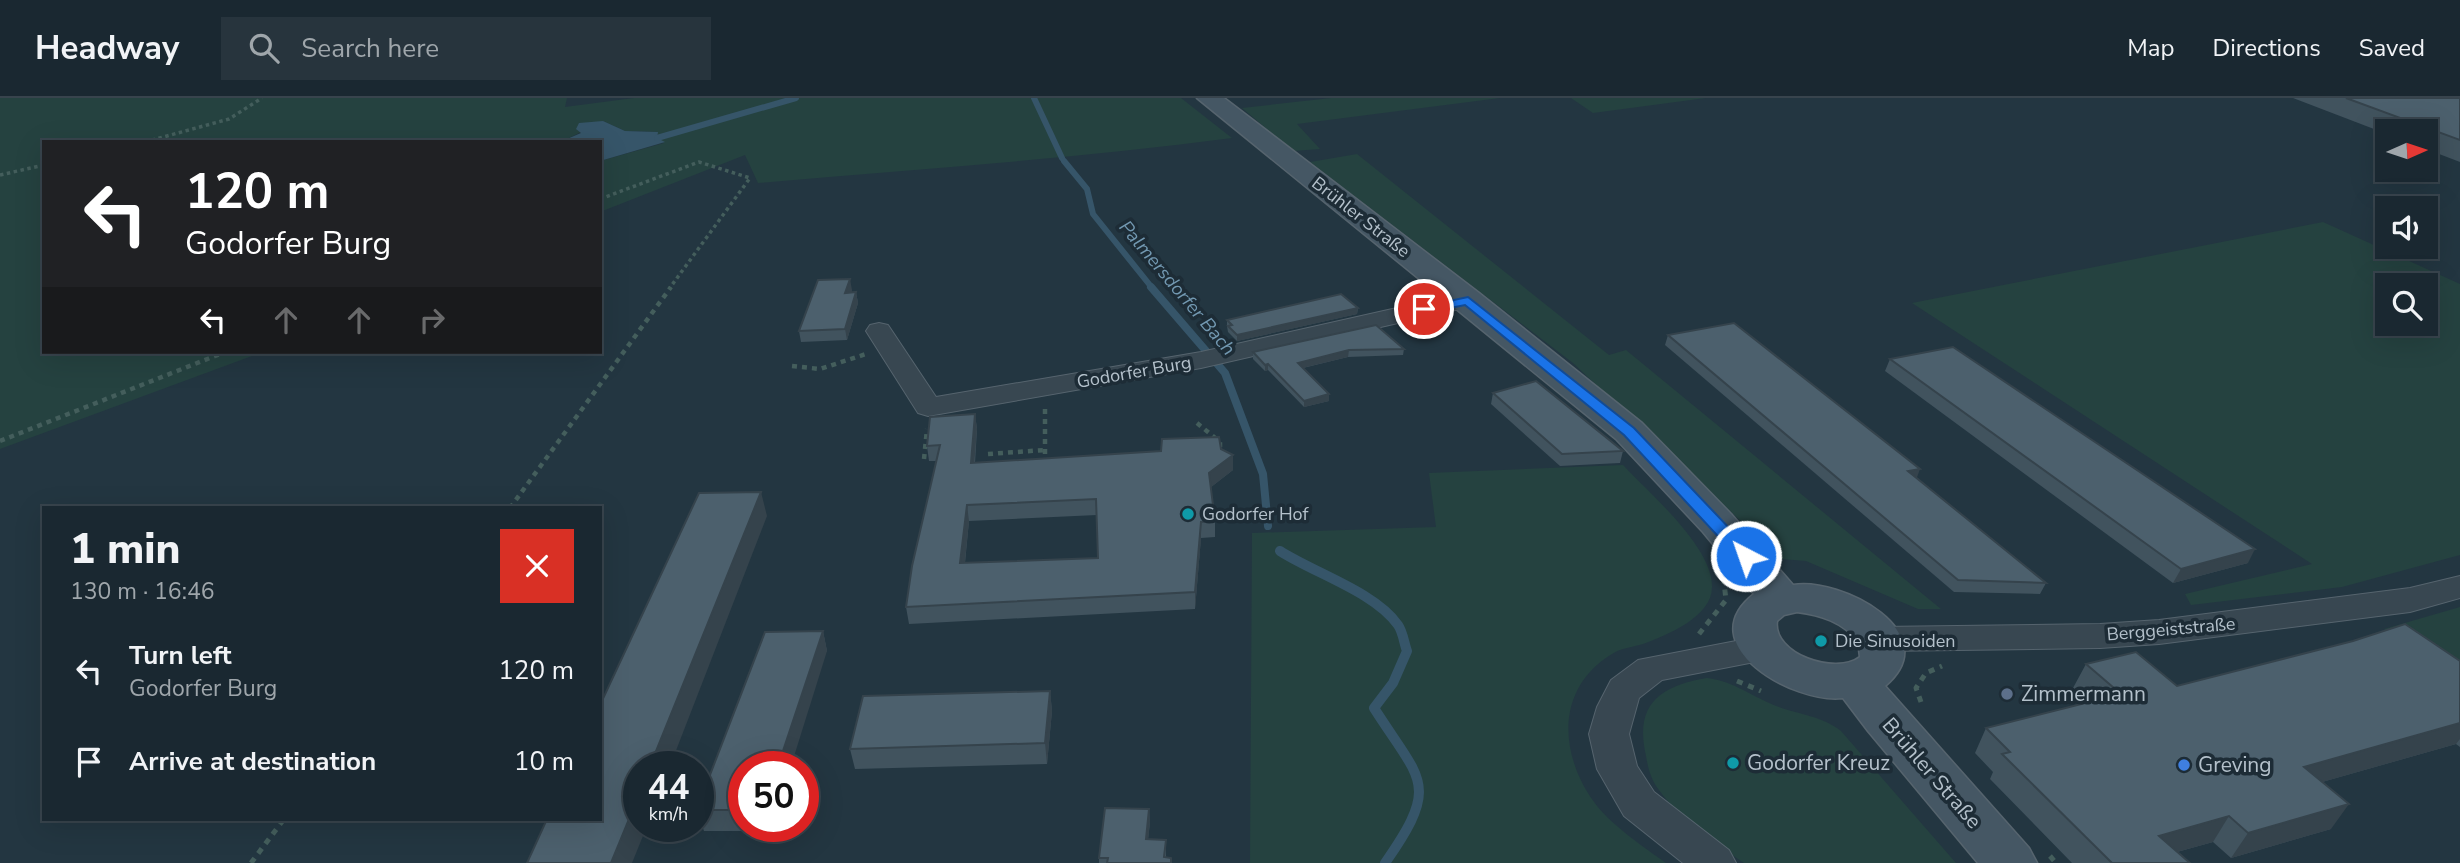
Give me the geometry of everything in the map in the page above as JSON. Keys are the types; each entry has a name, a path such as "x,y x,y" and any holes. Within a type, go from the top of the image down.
{"main road":[{"name":"Brühler Straße","path":"1209,98 1468,300 1629,431 1717,523 1782,600"},
{"path":"1782,600 1817,600 1836,606 1870,626 1880,639 1884,654 1881,667 1869,677 1857,682 1832,682 1811,679 1792,671 1762,649 1754,636 1753,624 1757,613 1782,600"},
{"name":"Brühler Straße","path":"1857,682 1885,719 2010,863"}],"street":[{"name":"Godorfer Burg","path":"884,338 928,407 1210,358 1468,300"},
{"name":"Berggeiststraße","path":"1880,639 2100,636 2159,632 2410,600 2460,587"},
{"path":"1714,863 1639,804 1617,769 1609,734 1624,690 1651,669 1762,649"}],"path":[{"path":"152,140 229,119 262,98"},
{"path":"511,506 750,178 699,162 602,198"},
{"path":"0,175 42,165"},
{"path":"792,366 801,370 821,370 884,338"},
{"path":"0,441 220,354"},
{"path":"1045,387 1045,471"},
{"path":"1197,424 1220,442 1220,449"},
{"path":"988,454 1045,450"},
{"path":"1723,578 1726,600 1699,633 1715,656 1740,683 1765,692"},
{"path":"251,863 282,821"}],"green space":[{"path":"0,98 567,98 565,107 634,98 1181,98 1232,138 1055,158 758,183 745,155 602,211 602,160 664,143 657,138 657,132 625,131 603,121 567,139 556,140 42,140 42,354 258,354 0,449"},
{"path":"1331,98 1500,98 1297,124 1320,149 1293,151 1242,108"},
{"path":"1571,98 1706,98 1593,113"},
{"path":"1357,154 1609,355 1626,350 1941,609 1918,609 1806,561 1781,559 1573,363 1310,162"},
{"path":"2323,222 2375,246 2375,259 2405,259 2436,273 2375,273 2375,336 2438,336 2438,274 2460,284 2460,555 2342,587 2191,605 2185,594 2312,564 1912,303"},
{"path":"1623,465 1691,538 1710,571 1710,598 1696,616 1675,630 1616,652 1593,669 1580,686 1572,705 1568,725 1570,746 1584,787 1597,806 1620,829 1666,863 1250,863 1252,533 1436,527 1429,473"},
{"path":"2460,607 2460,677 2384,629"},
{"path":"1707,678 1735,686 1779,707 1819,719 1841,731 1956,863 1744,863 1710,839 1687,821 1656,786 1649,769 1643,738 1644,723 1654,701 1676,686"}],"water":[{"path":"603,121 625,131 658,132 657,138 665,142 602,160 602,140 556,140 581,133 576,129 579,123"}],"building":[{"path":"2346,98 2460,98 2460,140 2438,132 2438,119 2403,119"},
{"path":"850,279 845,293 856,292 845,329 799,331 818,280"},
{"path":"1341,294 1358,308 1237,335 1228,326 1232,325 1227,320"},
{"path":"1734,323 1920,469 1908,471 2046,583 1958,580 1668,335"},
{"path":"1376,325 1404,349 1349,350 1298,363 1329,394 1304,401 1253,352"},
{"path":"1953,347 2255,549 2181,569 1890,359"},
{"path":"1536,381 1623,451 1562,454 1493,393"},
{"path":"975,414 971,463 1161,451 1162,439 1219,437 1221,449 1233,455 1209,473 1215,521 1201,522 1195,592 906,607 912,566 940,445 927,446 930,417","holes":["1096,499 1098,558 960,563 967,505"]},
{"path":"761,492 656,751 623,751 623,834 611,863 527,863 546,821 602,821 602,701 699,493"},
{"name":"Greving","path":"2405,624 2460,661 2460,723 2304,767 2349,804 2248,833 2229,816 2159,836 2190,863 2112,863 2002,754 2010,752 1986,728 2121,694 2086,664 2136,652 2177,686 2353,641"},
{"path":"823,631 783,751 728,751 728,810 714,810 714,764 765,632"},
{"path":"1050,691 1045,743 850,749 863,696"},
{"path":"1105,808 1149,809 1146,839 1166,840 1164,857 1171,858 1171,863 1107,863 1108,858 1099,858"}],"waterway":[{"path":"657,138 796,98"},
{"name":"Palmersdorfer Bach","path":"1034,98 1062,158"},
{"name":"Palmersdorfer Bach","path":"1064,161 1087,189 1093,214 1153,289"},
{"name":"Palmersdorfer Bach","path":"1151,287 1225,373 1263,474 1268,526"},
{"name":"Palmersdorfer Bach","path":"1280,551 1375,603 1388,613 1402,634 1407,651 1393,683 1374,708 1413,768 1419,798 1414,815 1385,863"}],"place":[{"name":"Godorfer Hof","path":"1188,514"},
{"name":"Die Sinusoiden","path":"1821,641"},
{"name":"Zimmermann","path":"2007,694"},
{"name":"Godorfer Kreuz","path":"1733,763"},
{"name":"Greving","path":"2184,765"}],"route":[{"path":"1424,309 1468,300 1629,431 1746,556"}]}
